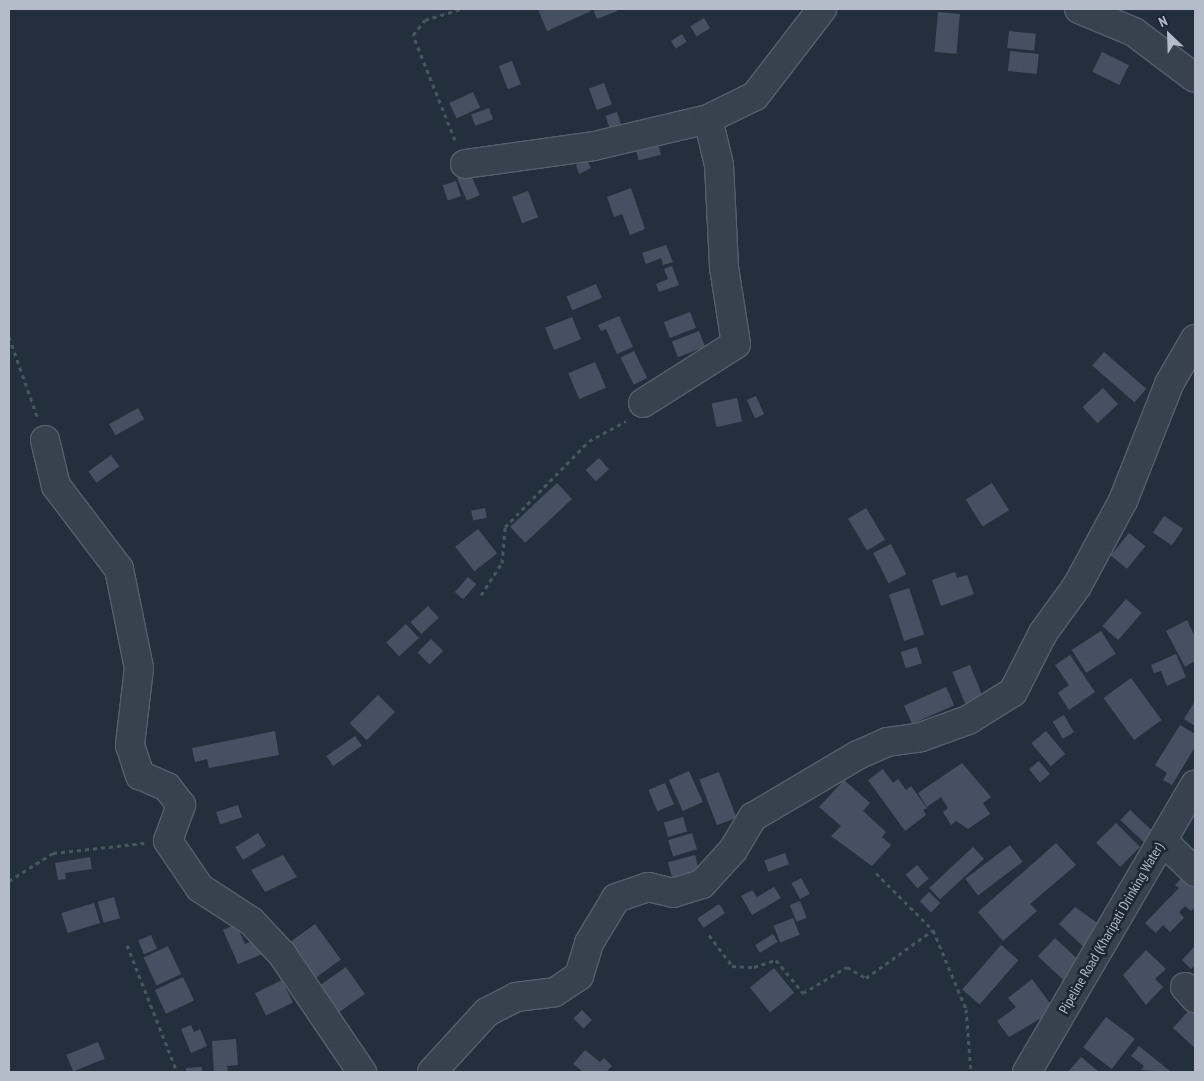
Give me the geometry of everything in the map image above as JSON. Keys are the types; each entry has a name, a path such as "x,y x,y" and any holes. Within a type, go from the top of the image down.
{"street":[{"path":"465,164 594,146 708,119 755,96 822,9"},
{"path":"1079,9 1134,32 1195,78"},
{"path":"643,403 736,344 724,267 719,165 708,119"},
{"path":"432,1072 487,1012 516,997 556,992 579,976 589,943 616,898 648,887 673,893 702,884 733,850 753,817 858,755 888,742 922,737 968,720 1013,692 1043,633 1077,586 1123,501 1169,384 1195,339"},
{"path":"45,440 56,486 119,569 139,668 130,744 140,775 167,787 181,805 168,841 200,888 251,921 282,954 362,1072"},
{"name":"Pipeline Road (Kharipati Drinking Water)","path":"1027,1072 1195,784"},
{"path":"1163,841 1195,872"}],"path":[{"path":"460,9 425,20 413,35 465,164"},
{"path":"9,337 45,440"},
{"path":"481,595 502,563 505,528 589,441 637,414 643,403"},
{"path":"9,881 53,853 168,841"},
{"path":"876,873 933,930 966,1009 971,1072"},
{"path":"710,935 732,966 754,966 776,960 803,992 847,966 866,978 933,930"},
{"path":"127,945 177,1072"}],"building":[{"path":"538,9 590,9 591,11 547,31"},
{"path":"593,9 616,9 617,11 597,19"},
{"path":"938,12 960,14 956,54 935,52"},
{"path":"704,18 710,28 696,37 690,26"},
{"path":"1009,31 1036,34 1034,51 1007,48"},
{"path":"682,34 687,42 676,49 671,41"},
{"path":"1010,51 1039,54 1037,74 1008,71"},
{"path":"1102,52 1129,65 1119,85 1092,72"},
{"path":"512,61 521,84 508,89 499,66"},
{"path":"604,83 612,105 597,110 589,88"},
{"path":"473,92 480,107 457,118 449,103"},
{"path":"489,108 493,119 475,126 471,114"},
{"path":"617,112 623,131 612,135 606,116"},
{"path":"658,143 661,155 639,160 636,149"},
{"path":"587,160 591,168 579,174 576,165"},
{"path":"470,173 480,195 467,201 457,179"},
{"path":"456,181 461,196 448,201 443,185"},
{"path":"631,188 645,229 630,235 622,214 614,217 607,197"},
{"path":"528,191 538,217 522,223 512,197"},
{"path":"666,245 673,262 663,265 661,258 646,264 642,253"},
{"path":"672,266 679,285 659,292 656,284 668,279 664,269"},
{"path":"596,284 602,298 572,310 567,297"},
{"path":"690,312 696,328 670,338 664,322"},
{"path":"619,316 633,347 617,354 606,329 601,331 598,325"},
{"path":"572,317 581,339 554,350 545,328"},
{"path":"699,331 705,347 678,357 672,341"},
{"path":"634,351 647,378 634,385 621,358"},
{"path":"1104,352 1146,389 1134,402 1092,366"},
{"path":"595,362 606,388 579,399 568,373"},
{"path":"1103,388 1118,404 1098,423 1083,407"},
{"path":"756,396 764,414 755,418 747,400"},
{"path":"737,398 742,421 717,427 712,403"},
{"path":"138,408 144,419 115,435 109,424"},
{"path":"111,455 119,466 97,483 88,471"},
{"path":"599,458 609,469 596,481 586,470"},
{"path":"557,483 572,499 525,543 510,527"},
{"path":"992,483 1009,510 983,527 966,499"},
{"path":"485,508 487,518 473,520 471,511"},
{"path":"866,508 885,540 867,551 848,519"},
{"path":"1164,516 1183,529 1172,545 1153,533"},
{"path":"478,529 497,553 474,571 455,547"},
{"path":"1129,533 1145,546 1127,569 1111,556"},
{"path":"891,544 906,574 889,583 873,553"},
{"path":"955,572 957,578 967,575 974,594 941,606 932,580"},
{"path":"468,577 476,584 463,599 455,592"},
{"path":"909,588 924,635 904,641 889,594"},
{"path":"1126,599 1142,613 1118,640 1102,626"},
{"path":"428,606 439,618 421,634 410,622"},
{"path":"1187,620 1195,637 1195,661 1185,667 1166,631"},
{"path":"406,624 419,638 399,656 386,642"},
{"path":"1101,631 1116,654 1086,673 1072,650"},
{"path":"431,639 443,651 430,664 418,652"},
{"path":"917,647 922,663 906,668 901,652"},
{"path":"1176,654 1186,677 1167,686 1161,671 1154,673 1151,665"},
{"path":"1070,655 1095,692 1069,710 1058,693 1069,685 1055,665"},
{"path":"970,665 984,700 967,707 952,672"},
{"path":"1131,678 1162,720 1134,740 1103,698"},
{"path":"946,687 954,705 912,724 904,706"},
{"path":"378,695 395,712 367,740 350,723"},
{"path":"1195,701 1195,726 1184,719"},
{"path":"1064,715 1074,732 1063,739 1053,722"},
{"path":"1180,725 1195,734 1195,747 1172,785 1163,780 1167,773 1155,765"},
{"path":"275,731 279,755 209,768 207,759 195,762 192,748"},
{"path":"1046,731 1065,754 1051,766 1031,743"},
{"path":"355,736 362,746 333,766 326,756"},
{"path":"1039,761 1050,774 1040,782 1029,769"},
{"path":"962,763 991,797 983,803 990,814 968,829 956,821 951,825 943,812 948,808 941,797 927,807 918,793"},
{"path":"883,769 893,783 898,779 906,790 911,786 927,808 923,810 926,815 905,831 868,780"},
{"path":"689,771 703,802 683,811 669,780"},
{"path":"719,772 737,818 717,825 699,780"},
{"path":"844,780 870,803 863,811 886,832 882,837 891,845 872,866 831,836 841,826 819,807"},
{"path":"665,783 674,804 657,811 648,790"},
{"path":"238,805 242,817 220,824 216,812"},
{"path":"1130,810 1158,836 1148,846 1120,820"},
{"path":"683,817 687,831 668,837 664,823"},
{"path":"1116,823 1140,847 1120,867 1096,843"},
{"path":"258,833 266,846 243,860 235,847"},
{"path":"692,833 697,849 673,857 668,840"},
{"path":"1056,843 1076,865 1030,904 1037,911 1003,941 978,912"},
{"path":"1010,845 1023,862 978,895 965,879"},
{"path":"973,847 984,859 940,900 929,888"},
{"path":"785,853 789,864 768,872 764,861"},
{"path":"283,855 297,877 265,892 251,870"},
{"path":"695,855 701,877 674,884 668,862"},
{"path":"90,857 92,869 65,873 66,879 58,880 55,863"},
{"path":"917,865 929,879 917,888 906,875"},
{"path":"1184,875 1195,883 1195,907 1191,911 1185,906 1179,912 1184,918 1170,932 1163,925 1156,933 1145,923 1179,888 1175,885"},
{"path":"801,878 810,894 800,899 791,883"},
{"path":"774,887 781,898 752,915 741,896 752,890 757,897"},
{"path":"929,892 940,903 931,913 920,901"},
{"path":"114,897 120,918 104,923 98,902"},
{"path":"800,901 807,918 797,922 790,905"},
{"path":"94,903 100,923 68,933 61,913"},
{"path":"719,904 725,913 704,928 697,919"},
{"path":"1075,907 1106,929 1087,950 1059,924"},
{"path":"793,918 800,935 780,943 774,926"},
{"path":"236,924 245,944 259,938 265,953 238,964 223,930"},
{"path":"315,924 341,960 313,980 287,944"},
{"path":"773,934 778,942 760,953 755,945"},
{"path":"151,935 157,949 144,954 138,940"},
{"path":"1055,938 1083,964 1066,982 1038,956"},
{"path":"1001,945 1018,960 980,1005 962,990"},
{"path":"168,946 181,974 157,986 144,957"},
{"path":"1195,946 1195,965 1191,969 1182,960"},
{"path":"1146,950 1166,969 1155,979 1163,987 1146,1005 1123,975"},
{"path":"346,967 365,994 338,1013 319,986"},
{"path":"774,968 794,993 770,1012 750,988"},
{"path":"183,977 194,1001 166,1014 155,990"},
{"path":"1032,979 1055,1010 1009,1037 997,1021 1016,1007 1008,998"},
{"path":"282,980 293,1002 266,1016 255,993"},
{"path":"1190,1009 1195,1013 1195,1048 1173,1028"},
{"path":"582,1010 592,1020 583,1028 574,1018"},
{"path":"1106,1017 1135,1039 1112,1069 1083,1047"},
{"path":"191,1025 194,1032 200,1029 207,1046 191,1053 181,1029"},
{"path":"236,1039 238,1065 227,1066 228,1072 214,1072 212,1041"},
{"path":"98,1042 105,1059 73,1071 66,1055"},
{"path":"1139,1046 1171,1072 1141,1070 1144,1066 1131,1056"},
{"path":"585,1050 600,1062 604,1058 612,1066 606,1072 583,1072 573,1064"},
{"path":"1081,1057 1099,1072 1068,1072"},
{"path":"202,1067 202,1072 186,1072 186,1068"}]}
